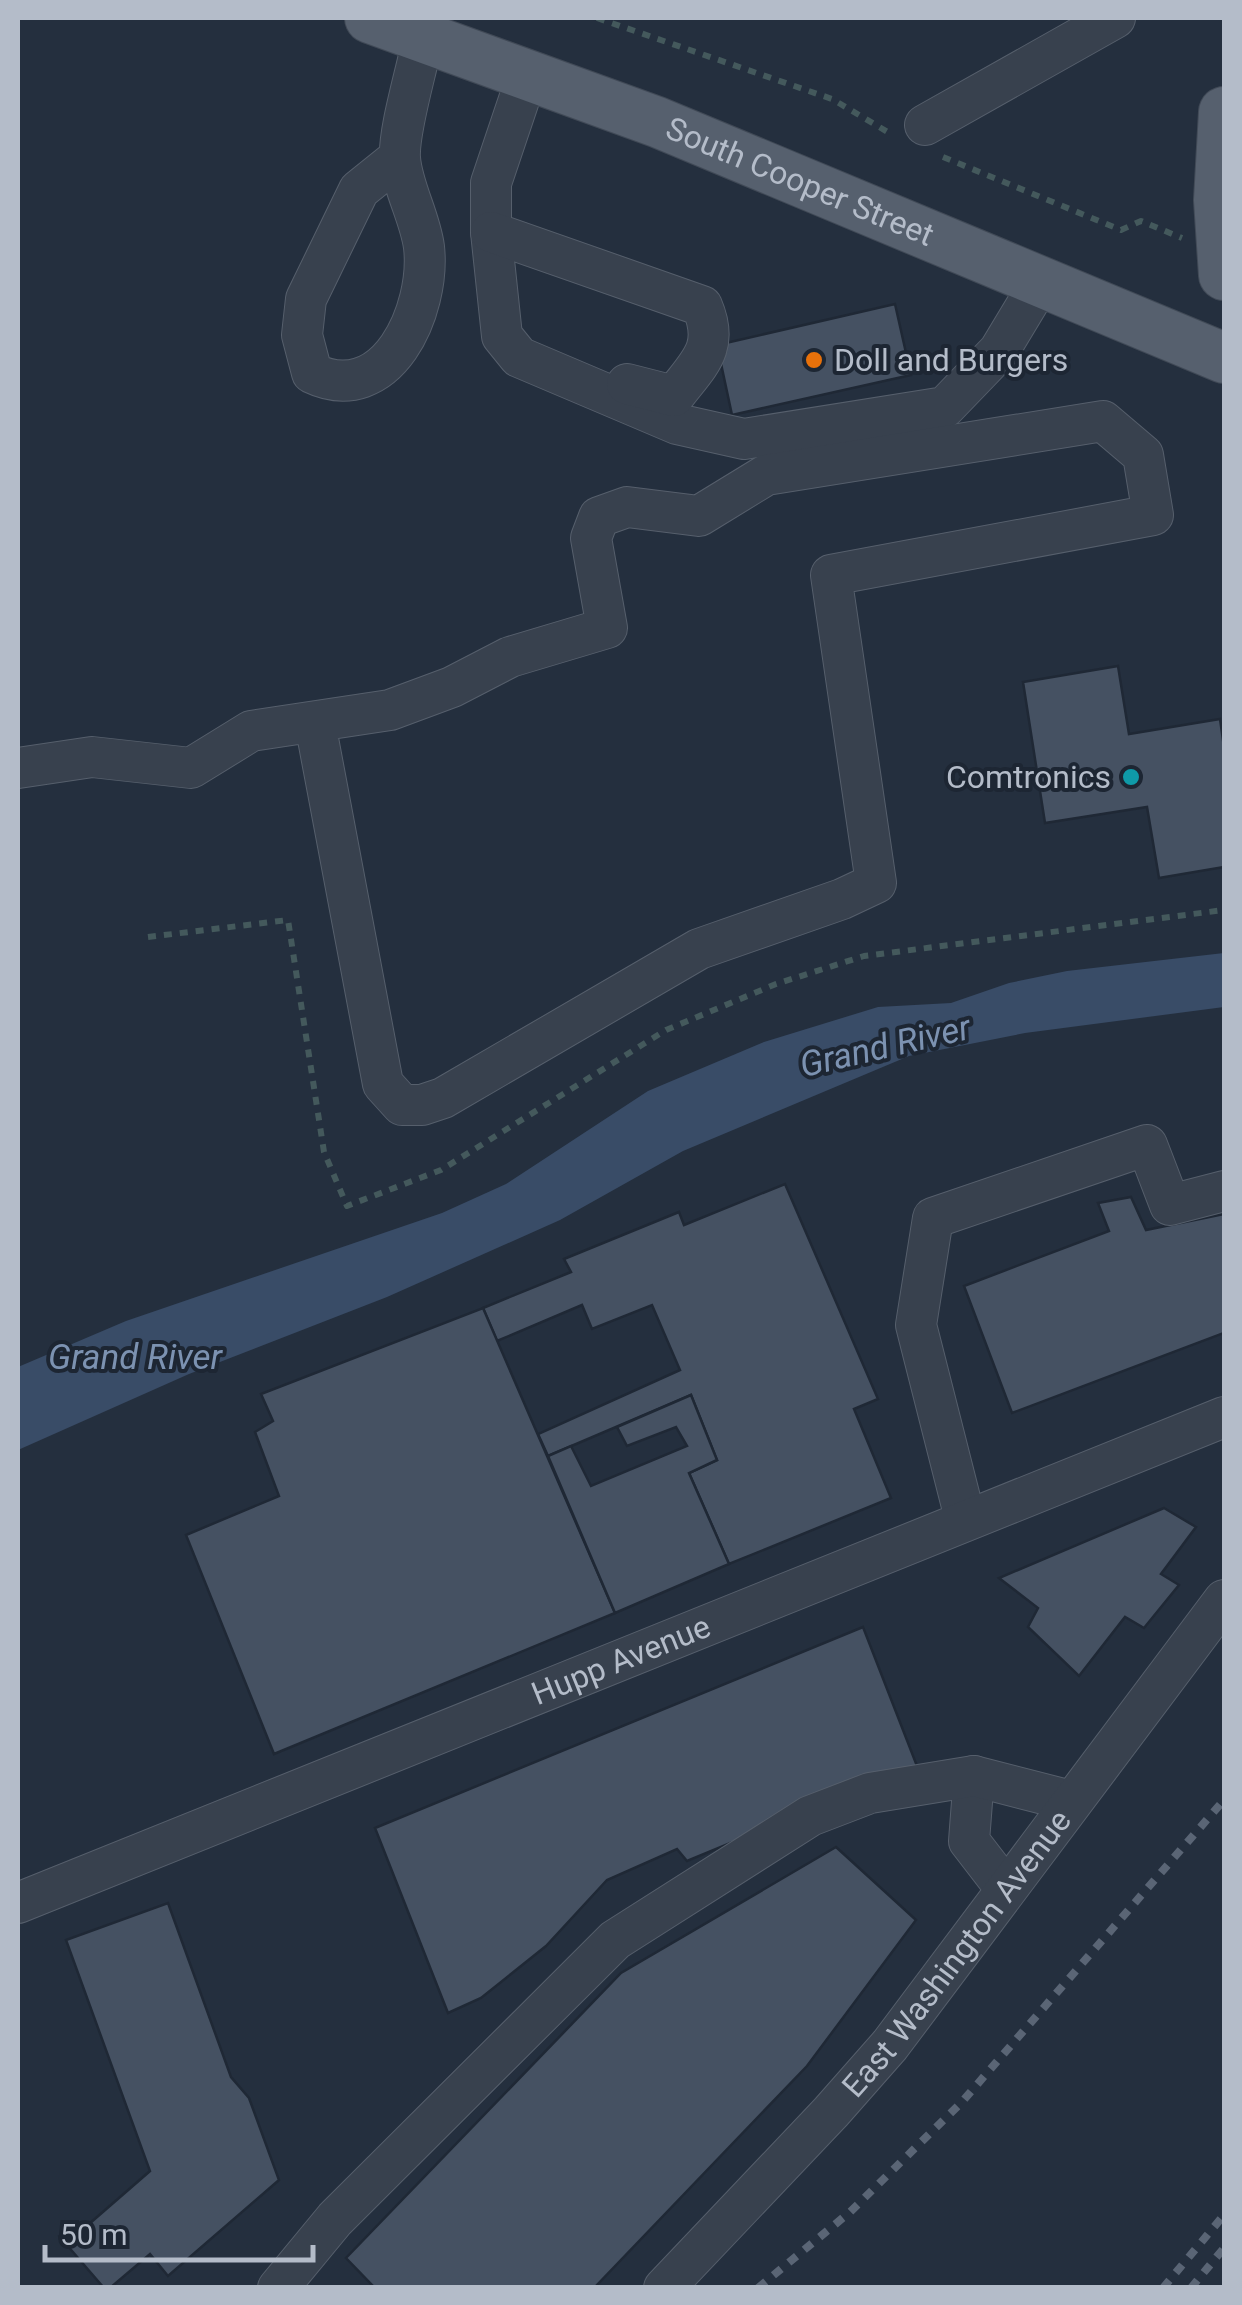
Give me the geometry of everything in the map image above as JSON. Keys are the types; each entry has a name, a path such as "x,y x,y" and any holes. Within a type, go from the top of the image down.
{"main road":[{"name":"South Cooper Street","path":"370,18 528,73 807,183 1224,358"},
{"path":"1224,112 1220,200 1224,274"}],"street":[{"path":"919,138 1115,18"},
{"path":"400,157 359,190 306,299 302,334 312,373 332,383 366,379 390,362 417,308 424,250 400,157 424,36"},
{"path":"528,73 491,183 490,232 502,336 518,356 677,424 744,439 945,406 999,351 1040,284"},
{"path":"490,232 702,306 712,330 706,355 674,396 518,356"},
{"path":"18,768 92,757 191,768 251,731 390,710 452,687 510,656 608,628 592,538 599,517 627,507 699,516 766,475 1104,421 1144,455 1152,515 830,575 876,883 842,900 699,949 443,1098 422,1106 402,1105 383,1084 315,723"},
{"path":"966,1518 916,1325 933,1218 1147,1146 1170,1205 1224,1191"},
{"name":"Hupp Avenue","path":"18,1903 1224,1417"},
{"name":"East Washington Avenue","path":"664,2288 843,2099 1224,1600"},
{"path":"974,1776 969,1841 1006,1889"},
{"path":"278,2288 335,2219 615,1940 810,1816 870,1793 974,1776 1071,1801"}],"path":[{"path":"597,18 832,100 1121,230 1141,221"}],"water":[{"name":"Grand River","path":"1224,953 1224,1007 1025,1033 909,1056 683,1151 560,1220 387,1297 189,1374 18,1450 18,1367 126,1321 442,1213 506,1184 648,1091 764,1042 878,1007 951,1003 1009,983 1067,971"}],"building":[{"path":"895,304 911,375 732,415 717,345"},
{"name":"Comtronics","path":"1118,666 1129,734 1220,719 1224,747 1224,867 1159,878 1147,807 1045,823 1023,682"},
{"path":"785,1184 878,1399 854,1409 891,1498 729,1564 689,1473 717,1460 691,1395 548,1456 538,1434 680,1370 652,1305 592,1329 582,1305 497,1341 483,1308 571,1272 564,1259 679,1212 684,1225"},
{"path":"1131,1197 1146,1230 1224,1214 1224,1333 1012,1413 964,1286 1109,1231 1098,1203"},
{"path":"483,1308 615,1613 274,1754 186,1535 279,1496 255,1432 273,1421 261,1394"},
{"path":"691,1395 717,1460 689,1473 729,1564 615,1613 548,1456 571,1446 591,1486 687,1446 676,1427 627,1446 617,1427"},
{"path":"1164,1508 1196,1527 1161,1574 1179,1585 1144,1628 1125,1617 1079,1676 1028,1627 1038,1608 999,1578"},
{"path":"863,1627 917,1766 687,1861 677,1849 607,1880 546,1946 481,1998 448,2013 375,1828"},
{"path":"836,1847 916,1920 807,2066 594,2288 375,2288 346,2258 621,1973"},
{"path":"168,1903 231,2077 249,2098 279,2180 168,2276 150,2254 110,2288 104,2288 66,2244 150,2171 66,1940"}],"railway":[{"path":"758,2288 850,2212 961,2103 1224,1800"},
{"path":"1163,2288 1224,2215"},
{"path":"1191,2288 1224,2248"}],"place":[{"name":"Doll and Burgers","path":"814,360"},
{"name":"Comtronics","path":"1131,777"}]}
